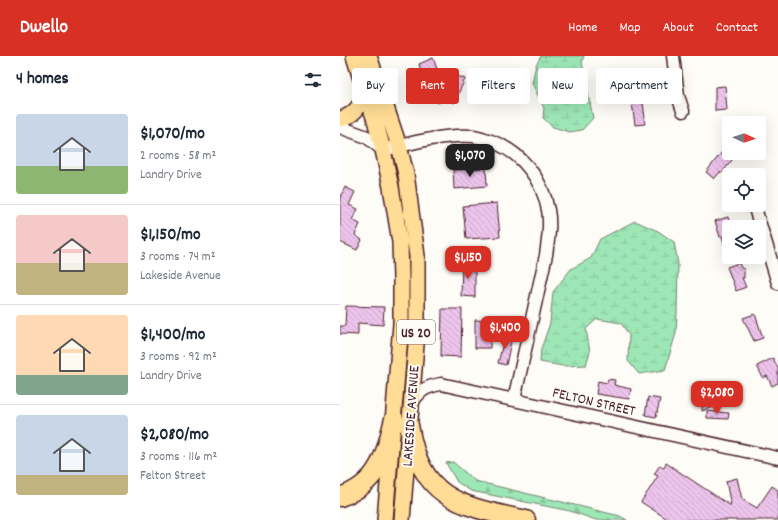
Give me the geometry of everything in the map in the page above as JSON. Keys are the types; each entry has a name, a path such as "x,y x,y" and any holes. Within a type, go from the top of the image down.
{"highway":[{"path":"340,497 363,486 377,470 401,422"},
{"path":"401,422 426,476 445,495 472,508 526,520"}],"main road":[{"name":"US 20","path":"354,56 358,68"},
{"name":"US 20","path":"369,56 373,68"},
{"path":"340,119 349,117 360,104"},
{"name":"US 20","path":"369,104 383,150"},
{"name":"US 20","path":"384,104 398,146"},
{"name":"LAKESIDE AVENUE","path":"385,520 401,422 411,404 416,332 418,256 409,187 398,146"},
{"name":"LAKESIDE AVENUE","path":"383,150 398,226 401,259 402,520"}],"street":[{"path":"375,68 376,56"},
{"path":"673,56 678,96 683,111"},
{"path":"340,127 367,137 383,150 452,137 475,136 500,145 514,153 530,168 540,185 548,211 550,226 544,262 514,400"},
{"path":"756,212 778,283"},
{"name":"FELTON STREET","path":"411,404 419,392 429,386 441,384 778,458"}],"green space":[{"path":"541,56 584,56 582,62 583,68 538,68 538,96 532,83 536,65"},
{"path":"588,93 593,118 582,130 569,132 553,127 543,118 544,108 542,104 588,104"},
{"path":"635,221 658,231 674,242 678,264 676,333 665,370 639,374 628,361 629,335 621,323 597,319 586,329 590,352 586,365 563,366 540,362 541,349 550,323 553,292 571,269 591,258 600,239"},
{"path":"453,462 475,481 620,516 627,520 596,520 570,511 471,491 457,482 446,463"}],"building":[{"path":"433,58 437,68 420,68 419,64"},
{"path":"459,76 465,79 459,92"},
{"path":"725,86 727,110 715,111 715,87"},
{"path":"632,104 643,104 645,124 635,125"},
{"path":"722,152 722,160 732,160 726,168 722,168 722,173 720,172 714,179 706,172"},
{"path":"486,168 487,186 454,189 453,170"},
{"path":"345,187 355,192 349,205 358,209 352,220 360,224 355,235 362,240 357,250 340,242 340,198"},
{"path":"497,203 500,237 466,239 463,206"},
{"path":"728,217 729,220 722,220 722,236 720,237 715,221"},
{"path":"462,263 475,263 475,297 461,296"},
{"path":"739,264 741,268 744,269 744,278 742,278 746,287 736,291 727,267"},
{"path":"346,306 384,307 383,325 358,323 358,335 340,334 340,326 345,326"},
{"path":"442,309 462,309 461,357 441,356"},
{"path":"755,314 763,338 754,341 743,318"},
{"path":"475,320 491,321 490,348 475,348"},
{"path":"505,335 512,337 506,365 498,363"},
{"path":"773,358 778,368 778,383 772,386 767,376 763,378 757,366"},
{"path":"608,379 615,380 614,385 631,389 629,399 596,394 598,381 607,383"},
{"path":"648,397 660,399 656,417 645,415"},
{"path":"702,402 722,404 702,411"},
{"path":"707,411 729,413 728,419 707,418"},
{"path":"666,463 731,506 726,481 737,478 742,499 757,508 772,486 778,490 778,520 669,520 641,502 658,476 654,474 660,465 664,468"}]}
